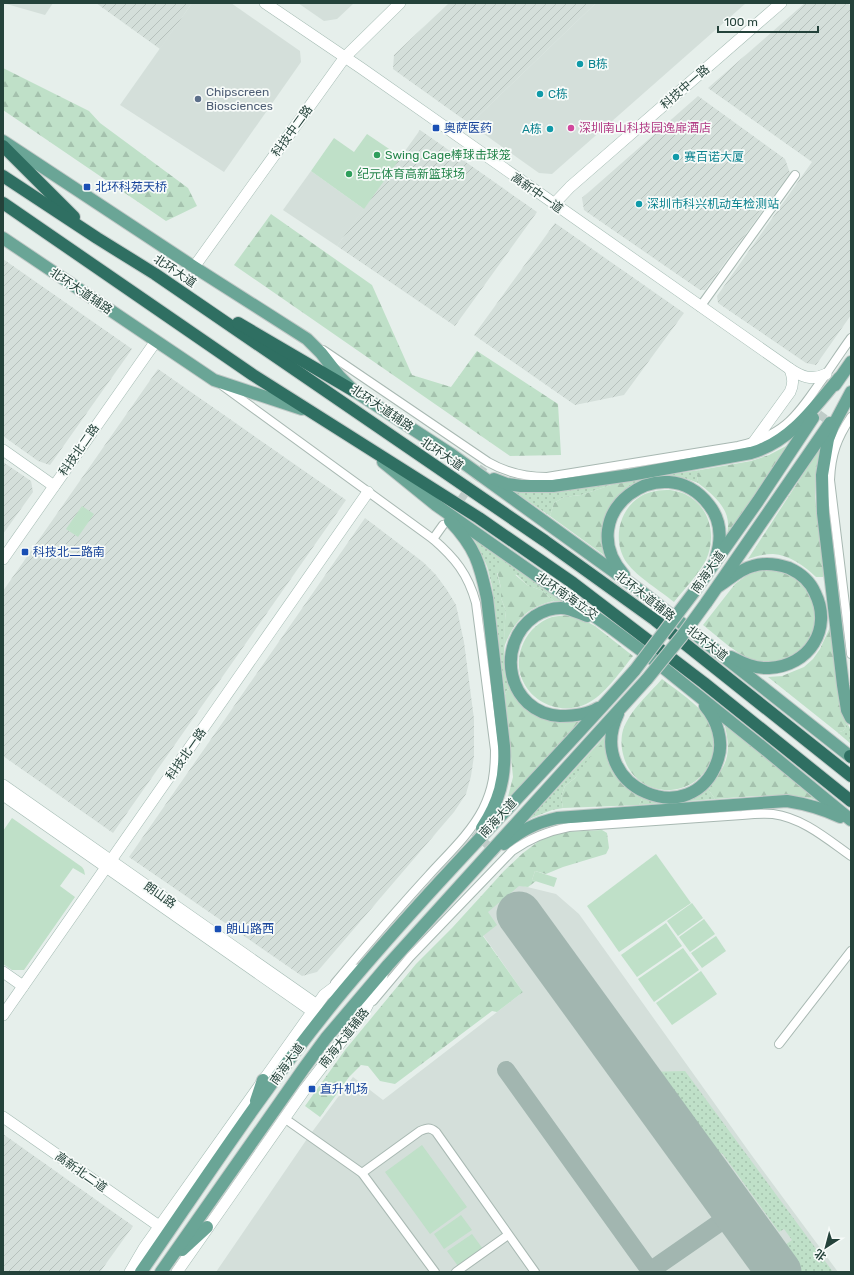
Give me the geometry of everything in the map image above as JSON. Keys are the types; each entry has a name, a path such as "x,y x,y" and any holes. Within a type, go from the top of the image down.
{"highway":[{"path":"3,146 96,238"},
{"name":"北环大道","path":"3,176 96,238 155,274 545,541 636,606 742,688 851,776"},
{"path":"3,203 253,375 480,518 573,583 704,682 851,801"},
{"path":"155,274 354,391"}],"main road":[{"name":"北环大道辅路","path":"3,141 194,267 307,339 354,391 451,454 642,592 851,757"},
{"name":"北环大道辅路","path":"3,238 214,380"},
{"name":"南海大道","path":"141,1272 253,1110 334,1002 451,869 606,703 634,670 711,569 851,362"},
{"path":"451,454 495,479 507,484 536,487 614,477 741,455 761,450 780,440 804,420 839,378"},
{"path":"214,380 314,413"},
{"path":"851,392 836,419 828,439 822,475 823,513 843,685 851,718"},
{"name":"南海大道","path":"164,1268 304,1068 336,1026 388,964 647,679 682,636 719,586 851,392"},
{"path":"362,445 436,505 466,540 479,564 487,598 504,746 504,777 496,802 482,828 451,869"},
{"path":"642,592 629,580 615,563 611,554 608,525 611,516 622,500 629,494 647,485 658,482 668,482 687,486 700,494 711,507 716,516 720,534 718,549 711,569"},
{"name":"北环南海立交","path":"436,505 607,625 694,692"},
{"path":"707,644 746,664 768,668 789,664 801,658 810,650 820,632 822,616 818,599 808,581 791,569 771,563 752,566 741,571 719,586"},
{"path":"606,703 595,710 584,714 556,716 543,712 532,706 522,697 516,687 512,674 511,662 512,649 516,638 532,619 546,611 562,608 572,610 607,625"},
{"path":"622,706 612,732 611,748 614,761 620,773 630,783 642,791 656,797 671,798 686,796 697,790 708,779 715,768 720,753 720,737 716,723 709,711 694,692"},
{"path":"694,692 851,821"},
{"path":"470,874 504,844 522,831 532,825 558,818 787,801 817,807 851,821"},
{"path":"253,1110 263,1080"},
{"path":"164,1268 207,1228"}],"street":[{"name":"高新中一道","path":"265,3 790,369 801,376 810,378 816,378 826,374"},
{"name":"科技中二路","path":"194,267 345,58 400,3"},
{"name":"科技中一路","path":"554,204 570,187 781,3"},
{"path":"700,306 795,175"},
{"path":"307,339 486,465 520,475 547,477 753,443 784,427 807,406 816,388 851,338"},
{"name":"科技北二路","path":"3,559 156,342"},
{"path":"753,443 790,392 793,383 790,369"},
{"name":"北环大道辅路","path":"214,380 447,550 466,575 476,603 495,750 495,772 491,790 472,831 388,921 324,995"},
{"path":"851,417 840,429 833,454 830,480 851,654"},
{"path":"3,450 54,486"},
{"name":"科技北一路","path":"3,1015 368,492"},
{"path":"433,539 443,525"},
{"name":"朗山路","path":"3,785 109,864 315,1008"},
{"name":"朗山路","path":"3,795 109,864"},
{"name":"南海大道辅路","path":"177,1272 317,1072 364,1012 410,957 502,857 525,842 539,835 569,827 763,813 782,816 805,824 849,852"},
{"path":"779,1044 851,951"},
{"path":"130,1272 159,1226 324,995 369,961"},
{"name":"南海大道","path":"364,1012 388,964"},
{"path":"3,972 23,986"},
{"name":"高新北二道","path":"3,1117 159,1226"},
{"path":"284,1118 362,1173 435,1272"},
{"path":"362,1173 420,1131 426,1128 431,1128 436,1132 535,1272"},
{"path":"456,1272 508,1234"}],"shaded area":[{"path":"3,3 53,3 45,15"},
{"path":"96,3 192,3 160,49"},
{"path":"192,3 231,3 300,51 301,62 224,172 120,105"},
{"path":"298,3 354,3 337,19 324,21"},
{"path":"449,3 596,3 470,124 393,69 394,55"},
{"path":"596,3 746,3 552,174 539,173 470,124"},
{"path":"805,3 847,3 851,6 851,315 816,365 806,363 718,303 717,296 812,162 708,88"},
{"path":"698,96 785,159 790,173 705,290 700,290 584,210 582,198"},
{"path":"420,130 537,212 455,326 337,246"},
{"path":"311,171 364,209 337,246 283,210"},
{"path":"555,223 684,313 624,395 575,405 474,335"},
{"path":"3,259 132,349 50,465 38,461 3,436"},
{"path":"158,369 346,500 113,833 3,756 3,591"},
{"path":"3,462 31,481 33,492 3,534"},
{"path":"365,518 423,562 436,575 456,605 464,642 474,719 474,756 466,794 454,812 317,972 302,976 129,857"},
{"path":"519,885 556,894 579,914 750,1153 838,1272 216,1272 309,1136 353,1077 383,1100 523,992 483,935 487,912"},
{"path":"3,1134 133,1226 100,1272 3,1272"}],"green space":[{"path":"3,68 89,111 100,123 188,188 197,206 166,221 3,110"},
{"name":"纪元体育高新篮球场","path":"367,134 401,157 364,209 311,171 334,138 354,152"},
{"path":"271,214 372,285 412,375 451,387 477,351 558,404 561,455 510,456 234,265"},
{"path":"790,444 726,539 728,519 726,513 718,501 698,483 697,475 700,470 751,461 769,455"},
{"path":"820,448 816,471 815,497 825,573 823,577 816,577 807,569 785,556 766,554 748,559"},
{"path":"700,470 697,475 698,483 679,477 661,476 643,481 626,490 631,480"},
{"path":"631,480 627,489 612,505 603,524 604,544 608,558 550,516 554,503 564,497 581,495 620,482"},
{"path":"620,482 581,495 564,497 554,503 550,516 510,489 528,492 559,491"},
{"path":"670,490 680,492 694,499 706,514 711,532 709,551 703,566 674,602 631,568 622,555 619,536 623,518 627,509 633,502 648,493"},
{"path":"82,506 94,514 78,537 66,529"},
{"path":"471,533 567,601 554,601 541,590 527,585 517,575 497,573 501,588 501,598 506,611 504,664 505,675 511,688 507,690 505,695 492,586 487,566"},
{"path":"495,562 503,564 527,585 541,590 554,601 536,607 522,617 512,630 504,647 506,611 501,598 501,588"},
{"path":"762,570 780,572 797,580 810,596 815,610 814,626 809,640 799,651 786,660 770,663 753,660 740,654 703,625 735,584 747,575"},
{"path":"567,615 582,619 595,626 633,656 605,690 593,700 577,707 558,708 540,701 527,688 519,670 519,660 524,642 535,627 552,617"},
{"path":"831,625 844,716 847,723 844,730 839,732 837,732 768,677 782,676 804,667 813,659 820,649"},
{"path":"662,679 704,713 712,727 714,741 713,754 706,770 695,781 682,788 668,790 653,788 640,781 630,770 623,754 622,745 623,730 630,716"},
{"path":"511,688 521,702 537,716 552,721 580,722 507,801 513,777 505,695 507,690"},
{"path":"724,722 818,800 792,796 754,796 715,799 710,792 709,785 721,770 727,756 728,741"},
{"path":"847,723 851,730 851,744 837,732 844,730"},
{"path":"609,732 608,738 575,778 565,786 561,797 563,808 552,810 529,819"},
{"path":"608,738 611,762 615,774 622,782 643,797 639,805 563,808 561,797 565,786 575,778 596,749"},
{"path":"709,785 710,792 715,799 639,805 643,797"},
{"path":"12,818 82,867 85,875 73,868 60,886 75,897 24,970 12,970 3,964 3,831"},
{"path":"602,830 607,833 609,848 606,854 563,867 546,874 535,871 532,880 536,881 528,887 519,886 488,912 497,925 483,936 523,992 497,1012 492,1011 395,1084 380,1081 368,1066 361,1065 349,1077 320,1117 305,1106 345,1050 416,964 523,853 539,841 553,835 564,832"},
{"path":"656,854 691,903 619,952 587,906"},
{"path":"535,871 557,878 554,887 532,880"},
{"path":"692,903 703,918 678,936 667,921"},
{"path":"704,919 715,934 690,952 679,937"},
{"path":"666,923 682,946 637,977 621,955"},
{"path":"716,936 726,951 702,968 691,953"},
{"path":"683,948 699,970 654,1002 638,979"},
{"path":"701,971 717,994 672,1025 656,1003"},
{"path":"685,1071 833,1272 792,1272 777,1251 792,1240 784,1229 779,1232 722,1153 709,1159 646,1072"},
{"path":"422,1145 467,1207 430,1234 385,1172"},
{"path":"461,1215 472,1230 444,1249 434,1234"},
{"path":"472,1234 483,1249 458,1266 447,1251"}],"taxiway":[{"path":"506,1070 651,1272"},
{"path":"650,1271 735,1212"}],"runway":[{"path":"519,914 779,1272"}],"tunnel":[{"path":"809,407 834,425"},
{"path":"447,519 484,467"},
{"path":"474,833 499,855"}],"place":[{"name":"B栋","path":"580,64"},
{"name":"C栋","path":"540,94"},
{"name":"Chipscreen Biosciences","path":"198,99"},
{"name":"奥萨医药","path":"436,128"},
{"name":"深圳南山科技园逸扉酒店","path":"571,128"},
{"name":"A栋","path":"550,129"},
{"name":"Swing Cage棒球击球笼","path":"377,155"},
{"name":"赛百诺大厦","path":"676,157"},
{"name":"纪元体育高新篮球场","path":"349,174"},
{"name":"北环科苑天桥","path":"87,187"},
{"name":"深圳市科兴机动车检测站","path":"639,204"},
{"name":"科技北二路南","path":"25,552"},
{"name":"朗山路西","path":"218,929"},
{"name":"直升机场","path":"312,1089"}]}
